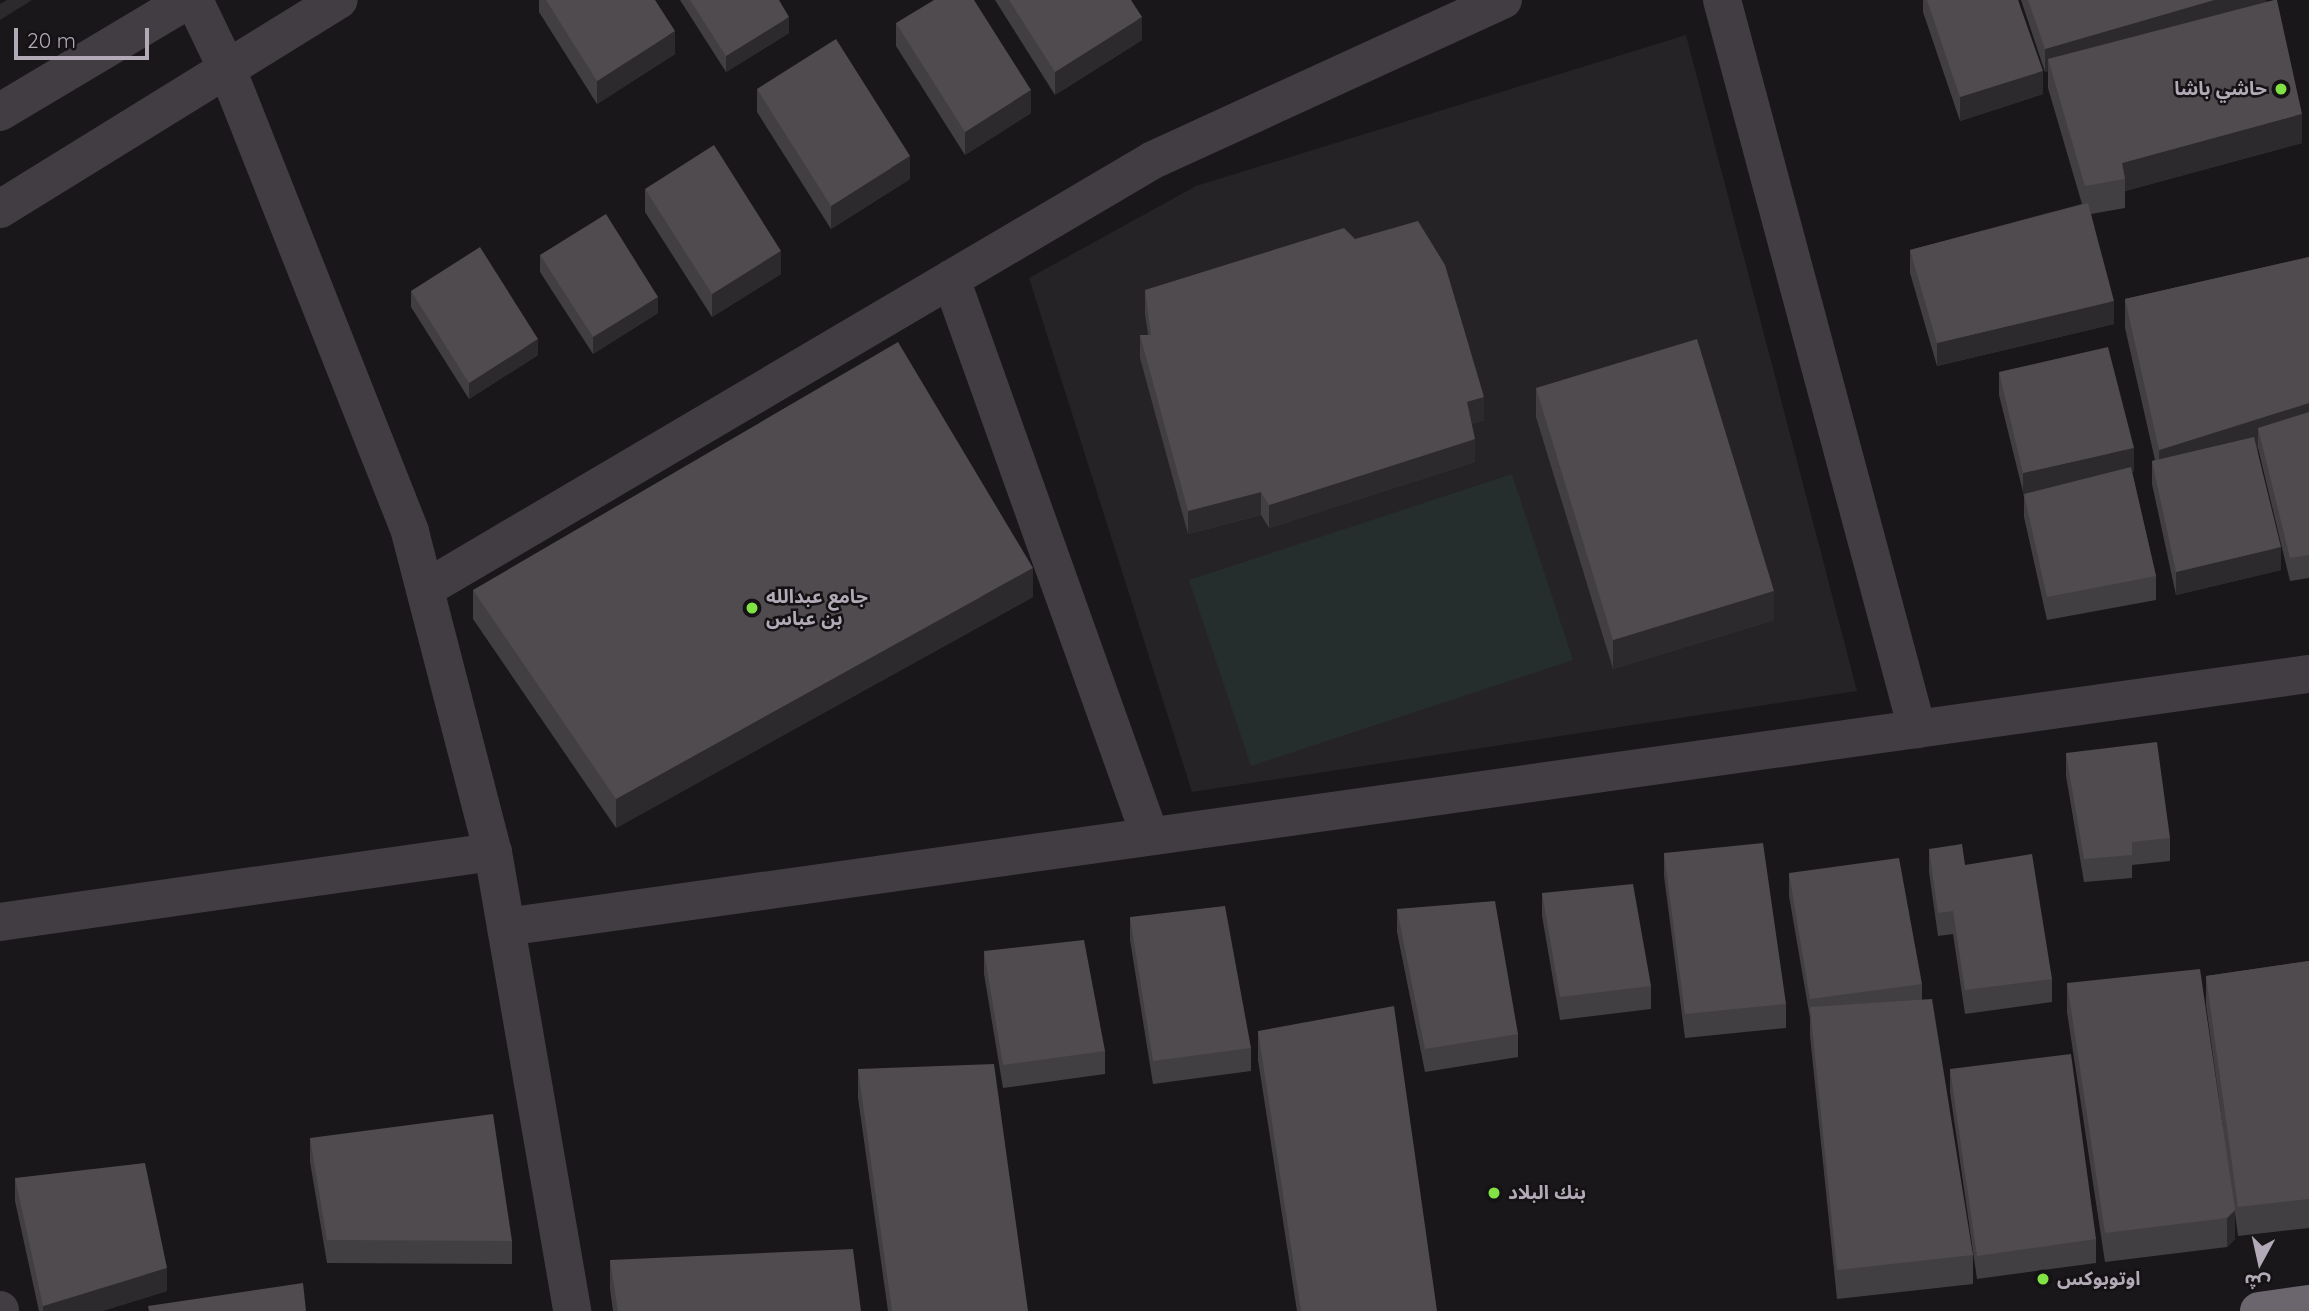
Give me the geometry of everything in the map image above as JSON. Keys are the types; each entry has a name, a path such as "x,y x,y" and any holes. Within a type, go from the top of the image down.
{"highway":[{"path":"2259,1311 2309,1304"}],"street":[{"path":"0,113 188,0"},
{"path":"194,0 227,69 410,532 493,852 572,1311"},
{"path":"0,209 339,0"},
{"path":"425,589 1153,160 1503,0"},
{"path":"1722,0 1917,729"},
{"path":"951,279 1150,836"},
{"path":"506,927 2309,674"},
{"path":"0,922 493,852"}],"shaded area":[{"path":"1686,35 1857,691 1192,792 1029,278 1196,186"},
{"path":"1512,474 1573,660 1251,766 1189,580"}],"building":[{"path":"546,0 655,0 675,31 597,81"},
{"path":"690,0 779,0 789,17 726,56"},
{"path":"934,0 974,0 1031,90 965,132 896,23"},
{"path":"1009,0 1131,0 1142,17 1055,72"},
{"path":"1927,0 2018,0 2043,71 1960,97"},
{"path":"2028,0 2214,0 2045,49"},
{"path":"2277,0 2302,114 2122,163 2125,179 2085,186 2048,59"},
{"path":"836,39 910,156 831,206 757,89"},
{"path":"714,145 781,251 712,294 645,189"},
{"path":"2088,203 2114,301 1937,343 1910,250"},
{"path":"606,214 658,297 593,337 540,255"},
{"path":"1418,221 1445,265 1484,397 1467,402 1475,439 1269,505 1261,492 1188,511 1140,335 1151,335 1145,290 1344,228 1355,239"},
{"path":"480,247 538,339 469,383 411,291"},
{"path":"2309,257 2309,403 2159,450 2125,299"},
{"path":"1697,339 1774,591 1613,640 1536,388"},
{"name":"جامع عبدالله بن عباس","path":"898,342 1033,568 616,799 473,590"},
{"path":"2108,347 2134,448 2023,473 1999,372"},
{"path":"2309,412 2309,555 2290,558 2258,428"},
{"path":"2254,437 2281,547 2176,572 2152,461"},
{"path":"2131,467 2156,576 2047,597 2024,494"},
{"path":"2157,742 2170,838 2132,842 2132,855 2084,859 2066,753"},
{"path":"1763,843 1786,1004 1685,1014 1664,853"},
{"path":"1962,844 1965,865 2032,854 2052,979 1965,990 1953,911 1938,913 1929,849"},
{"path":"1899,858 1922,984 1810,999 1789,873"},
{"path":"1633,884 1651,986 1560,997 1542,893"},
{"path":"1495,901 1518,1034 1425,1049 1397,909"},
{"path":"1225,906 1251,1048 1153,1061 1130,917"},
{"path":"1084,940 1105,1051 1003,1065 984,951"},
{"path":"2309,961 2309,1199 2238,1207 2206,976"},
{"path":"2200,969 2235,1210 2227,1218 2105,1233 2067,983"},
{"path":"1932,999 1973,1255 1837,1270 1810,1007"},
{"path":"1394,1006 1437,1311 1301,1311 1258,1031"},
{"path":"2071,1054 2096,1239 1977,1256 1950,1069"},
{"path":"994,1064 1028,1311 892,1311 858,1069"},
{"path":"493,1114 512,1241 327,1240 310,1138"},
{"path":"145,1163 167,1268 43,1306 15,1178"},
{"path":"853,1249 861,1311 618,1311 610,1260"},
{"path":"303,1283 306,1311 149,1311 148,1306"}],"place":[{"name":"حاشي باشا","path":"2281,89"},
{"name":"جامع عبدالله بن عباس","path":"752,608"},
{"name":"بنك البلاد","path":"1494,1193"},
{"name":"اوتوبوكس","path":"2043,1279"}]}
